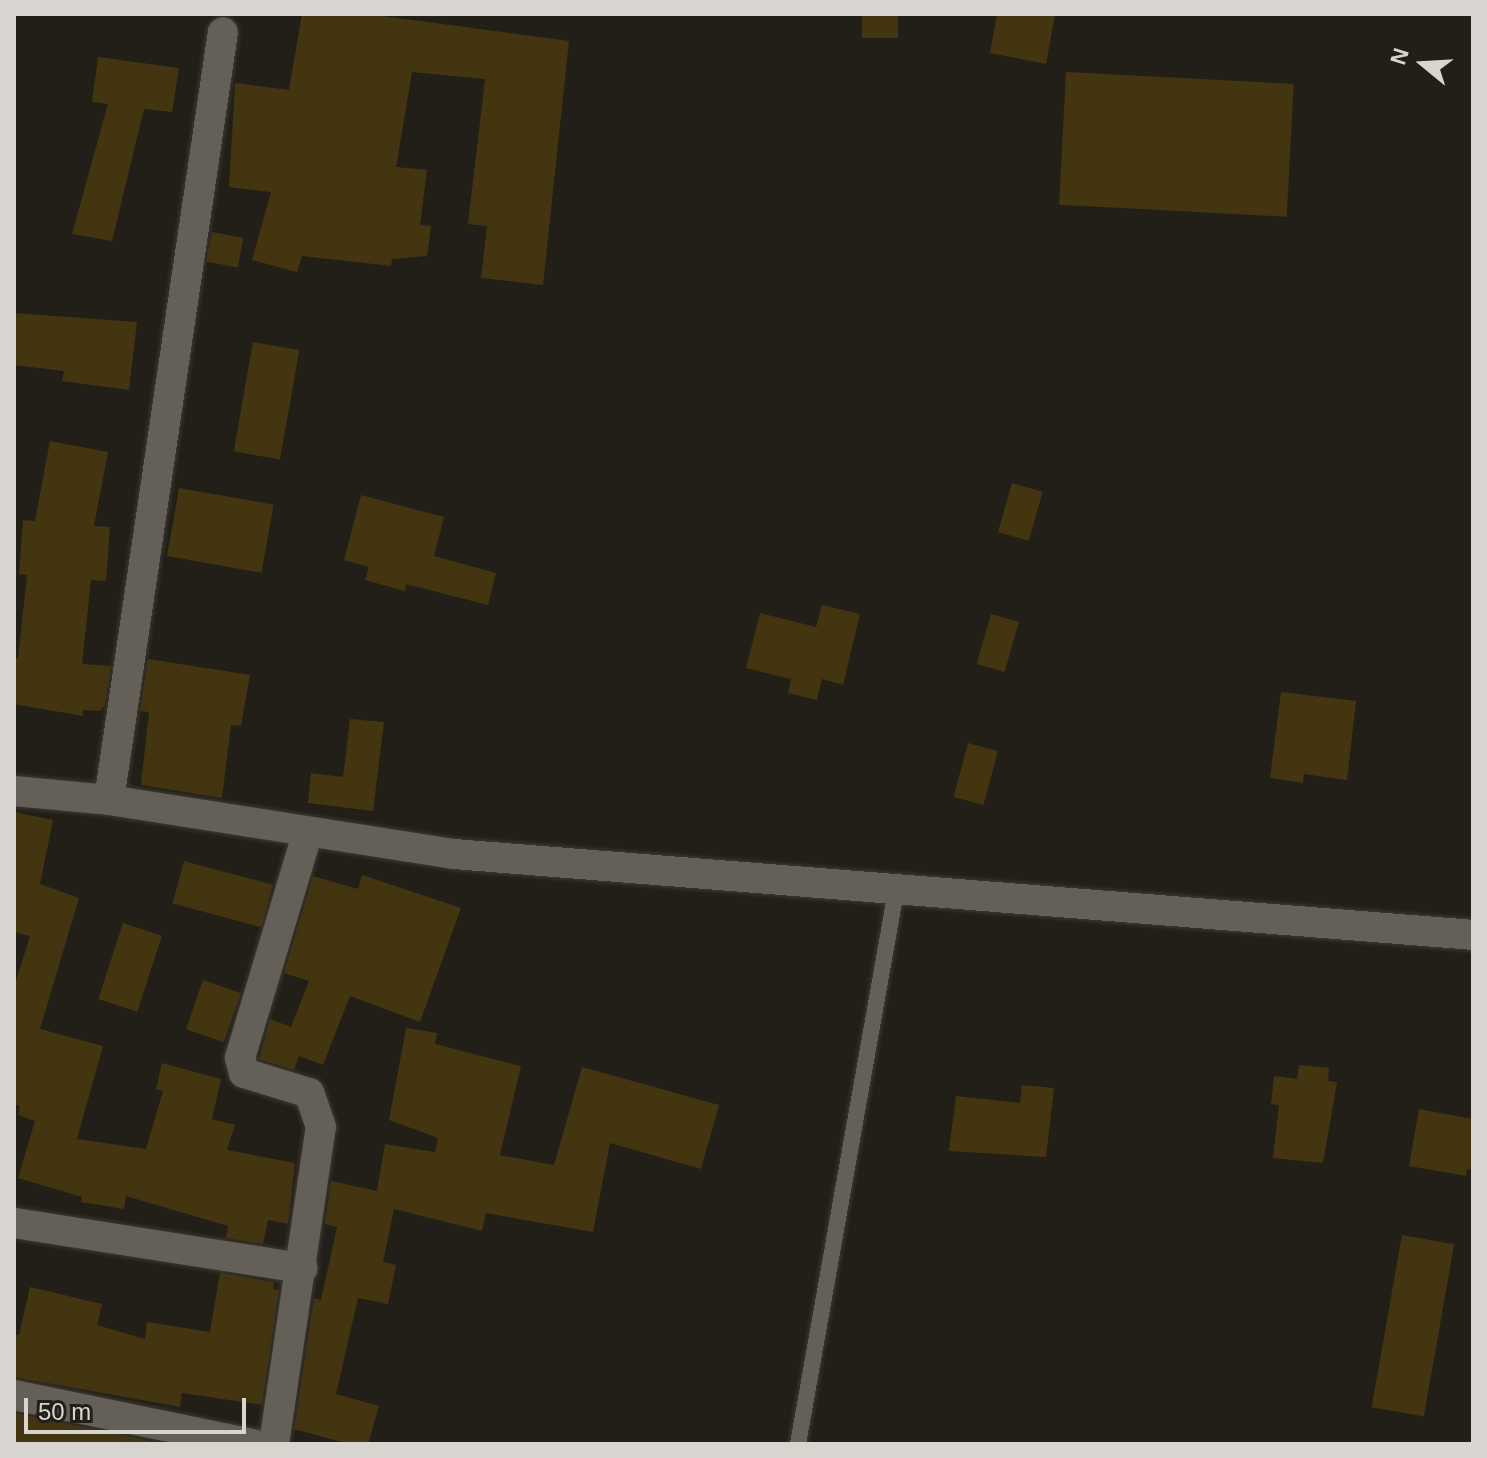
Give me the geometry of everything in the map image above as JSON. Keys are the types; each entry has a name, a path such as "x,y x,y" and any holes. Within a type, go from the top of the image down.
{"street":[{"path":"109,800 223,32"},
{"path":"14,791 109,800 307,835 454,854 1473,935"},
{"path":"274,1444 303,1268 321,1127 309,1093 244,1073 240,1058 307,835"},
{"path":"14,1223 303,1268"},
{"path":"14,1395 253,1444"}],"lane":[{"path":"798,1444 896,891"}],"building":[{"path":"302,14 367,14 569,41 543,285 481,278 487,226 468,224 485,79 412,72 396,167 427,170 420,225 431,226 427,256 392,259 391,266 302,256 297,272 252,260 271,192 229,187 235,83 289,90"},
{"path":"862,14 898,14 898,38 862,38"},
{"path":"997,14 1055,14 1046,64 990,53"},
{"path":"98,57 179,68 172,112 144,109 112,241 72,234 108,104 92,102"},
{"path":"1066,72 1294,84 1287,217 1059,205"},
{"path":"212,232 243,238 238,268 206,261"},
{"path":"14,313 137,322 129,390 62,381 64,371 14,365"},
{"path":"253,342 299,350 280,459 234,451"},
{"path":"50,441 108,452 94,526 110,527 106,581 91,580 82,664 111,666 105,705 100,711 83,710 83,716 14,704 14,658 18,658 27,575 19,574 23,520 35,521"},
{"path":"1012,483 1043,492 1029,541 998,532"},
{"path":"179,488 274,505 262,573 167,556"},
{"path":"361,495 444,517 434,556 496,573 488,605 406,584 405,591 365,580 369,567 344,560"},
{"path":"822,605 860,614 843,685 822,679 817,700 788,693 791,679 746,668 760,613 816,627"},
{"path":"991,614 1019,622 1005,672 977,664"},
{"path":"148,659 250,675 241,726 231,725 222,798 141,785 149,712 140,711"},
{"path":"1281,692 1356,701 1347,780 1304,774 1303,783 1270,778"},
{"path":"350,719 384,722 373,811 308,803 311,773 343,777"},
{"path":"968,743 998,751 983,805 954,797"},
{"path":"14,812 53,820 40,884 79,898 40,1029 103,1046 77,1139 146,1149 163,1091 156,1089 162,1063 221,1079 212,1119 235,1125 227,1150 295,1163 288,1224 268,1220 263,1244 226,1238 228,1226 126,1196 124,1209 81,1202 82,1197 18,1178 35,1121 18,1115 20,1106 14,1104 14,987 30,936 14,932"},
{"path":"184,861 273,885 261,927 173,904"},
{"path":"362,875 461,908 420,1022 350,996 323,1065 299,1056 294,1070 259,1059 270,1019 291,1027 309,981 284,973 313,876 358,889"},
{"path":"123,923 162,936 137,1012 98,999"},
{"path":"203,980 241,993 224,1042 186,1029"},
{"path":"406,1028 437,1033 435,1044 521,1066 500,1155 554,1165 582,1067 719,1105 701,1169 610,1143 593,1232 486,1213 482,1231 394,1209 383,1262 396,1265 388,1304 358,1298 336,1394 379,1406 368,1444 349,1444 294,1429 314,1298 321,1300 337,1227 325,1224 331,1181 377,1191 385,1144 435,1152 438,1138 389,1120"},
{"path":"1299,1065 1329,1068 1328,1081 1337,1082 1323,1163 1273,1158 1279,1105 1271,1104 1274,1076 1297,1079"},
{"path":"1022,1085 1054,1088 1046,1157 949,1151 956,1096 1020,1103"},
{"path":"1419,1109 1473,1119 1473,1170 1467,1169 1466,1176 1409,1166"},
{"path":"1402,1235 1454,1244 1424,1417 1372,1407"},
{"path":"220,1273 274,1282 273,1289 279,1290 262,1405 182,1393 180,1407 14,1377 14,1334 19,1335 30,1287 102,1304 97,1325 145,1339 147,1322 210,1332"},
{"path":"14,1413 156,1442 14,1444"}]}
